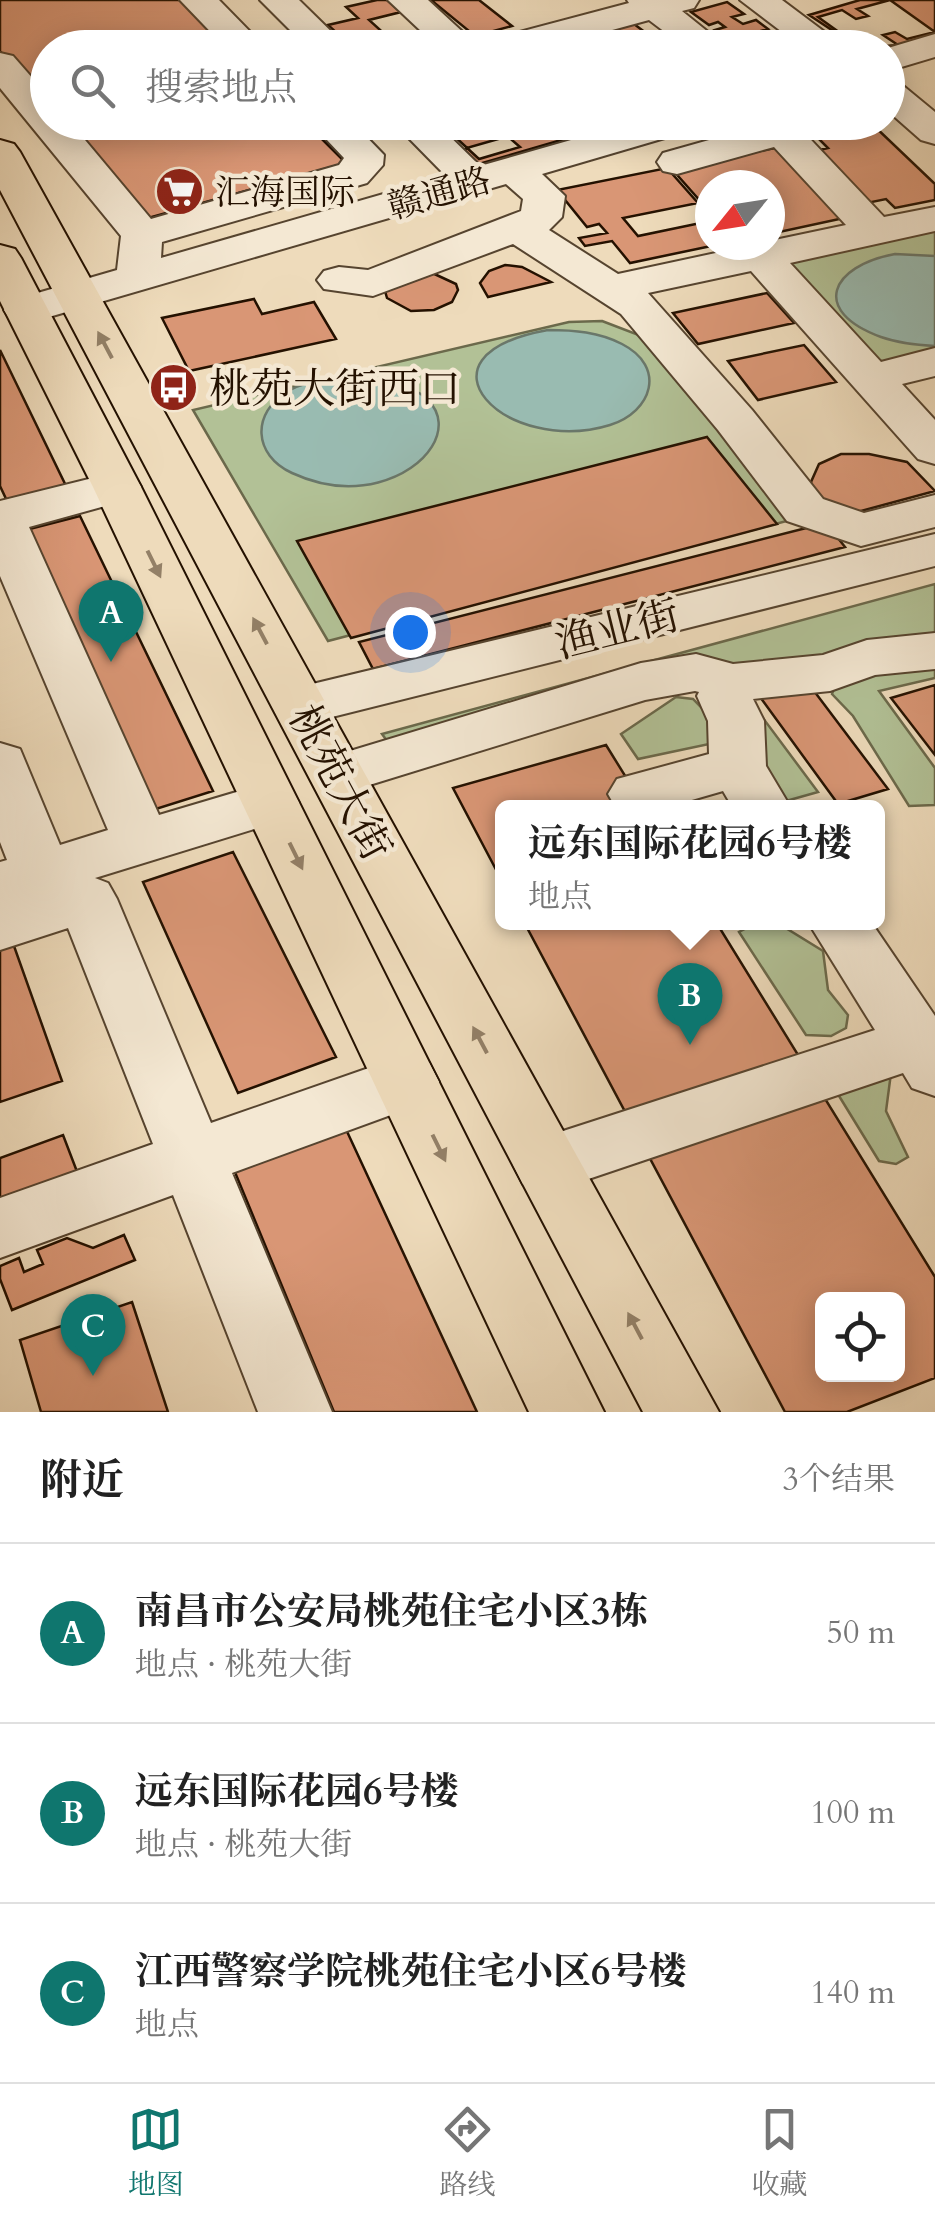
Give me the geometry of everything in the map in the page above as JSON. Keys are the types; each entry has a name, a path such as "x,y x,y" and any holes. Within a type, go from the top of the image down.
{"main road":[{"name":"桃苑大街","path":"0,152 117,487 566,1412"},
{"name":"桃苑大街","path":"0,258 53,303 300,706 682,1412"}],"street":[{"path":"198,0 229,30"},
{"path":"281,0 312,30"},
{"path":"406,0 441,30"},
{"path":"589,30 660,2 690,30"},
{"path":"770,8 820,5"},
{"path":"770,8 802,30"},
{"path":"524,11 547,30"},
{"path":"905,55 934,47"},
{"path":"7,82 30,104"},
{"path":"905,106 935,132"},
{"path":"63,140 142,235 136,280"},
{"path":"142,235 353,174 363,165 364,155 348,140"},
{"path":"423,140 448,182"},
{"name":"赣通路","path":"789,140 875,232"},
{"name":"赣通路","path":"53,303 448,182 677,142"},
{"path":"363,165 448,182"},
{"path":"339,280 373,283 465,244 519,229 541,216 544,196 514,170"},
{"path":"785,251 935,219"},
{"path":"519,229 637,305 805,510 861,530 935,511"},
{"path":"611,288 742,260"},
{"path":"765,260 935,450"},
{"path":"870,378 935,362"},
{"path":"117,487 0,518 142,842"},
{"name":"渔业街","path":"300,706 935,550"},
{"path":"337,775 640,682 696,672 732,684 830,673 867,658 935,652"},
{"path":"636,794 750,787 736,722 724,696 732,684"},
{"path":"0,764 20,879 270,803"},
{"path":"0,926 87,899 295,1412"},
{"path":"547,1164 926,1056 843,930"},
{"path":"0,1228 406,1082"}],"green space":[{"path":"935,230 935,354 879,368 782,260"},
{"path":"602,321 644,337 798,518 328,641 193,410 569,322"},
{"path":"935,584 935,640 846,650 778,669 393,749 382,734"},
{"path":"935,659 935,678 879,691 935,768 935,805 909,806 853,716 832,694 837,681"},
{"path":"676,697 693,699 718,725 714,743 638,759 621,734"},
{"path":"742,700 751,702 818,792 778,800"},
{"path":"789,930 823,951 828,990 848,1015 846,1028 831,1036 806,1035 739,932"},
{"path":"891,1073 886,1111 908,1157 896,1164 879,1161 828,1078"}],"water":[{"path":"895,254 935,256 935,346 881,337 844,315 837,302 837,290 855,268"},
{"path":"548,330 595,334 636,354 645,365 649,388 636,410 610,425 572,431 536,427 507,416 486,399 477,380 482,360 505,343"},
{"path":"340,376 396,383 428,400 439,422 432,447 411,468 378,482 337,486 292,473 270,456 264,445 263,422 276,400 300,385"}],"building":[{"name":"汇海国际","path":"0,0 181,0 211,30 30,30 30,87 0,51"},
{"path":"387,0 401,12 369,20 380,30 333,30 328,25 358,18 346,7"},
{"path":"431,0 479,0 512,26 468,30"},
{"path":"860,0 935,0 935,35 905,44 905,30 832,30 809,15"},
{"path":"890,0 935,32 907,39 905,30 836,30 818,17 842,10 856,19 868,16 857,9"},
{"path":"727,2 744,14 732,17 743,24 756,20 768,29 715,30 725,27 718,22 709,25 691,12"},
{"path":"634,24 642,30 613,30"},
{"name":"汇海国际","path":"74,140 323,140 346,163 141,220"},
{"path":"458,140 512,140 520,147 479,159"},
{"path":"495,140 561,140 479,164 463,149"},
{"path":"820,140 889,140 935,184 935,200 895,208 886,199 867,203 815,151 828,148"},
{"path":"775,148 844,218 785,231 785,170 695,170 695,195 671,168"},
{"path":"667,168 695,204 623,218 638,236 695,224 695,249 630,263 612,241 585,246 579,238 607,233 599,224 587,227 557,190"},
{"path":"505,265 522,267 551,282 488,297 480,283 489,271"},
{"path":"428,271 456,284 458,290 452,302 434,310 411,311 387,298 385,291"},
{"path":"767,293 794,323 698,344 673,313"},
{"path":"254,299 262,314 314,302 336,339 189,371 162,318"},
{"path":"804,345 836,382 758,400 728,361"},
{"path":"0,350 67,488 8,503 0,486"},
{"path":"707,437 777,524 351,638 297,541"},
{"path":"841,454 869,454 907,462 935,491 835,518 813,498 811,482 819,464"},
{"path":"80,516 213,791 140,814 14,533"},
{"path":"826,523 845,547 373,669 359,642"},
{"path":"808,683 888,789 851,800 835,800 760,697"},
{"path":"935,685 935,755 891,698"},
{"path":"606,745 640,800 495,800 495,868 453,788"},
{"path":"233,852 336,1057 238,1093 143,882"},
{"path":"528,930 721,930 935,1277 935,1378 847,1412 785,1412"},
{"path":"9,932 62,1081 0,1102 0,934"},
{"path":"344,1125 477,1412 334,1412 232,1165"},
{"path":"63,1135 81,1182 0,1212 0,1158"},
{"path":"124,1235 135,1260 12,1310 0,1279 0,1266 19,1258 24,1272 43,1264 37,1250 67,1238 93,1248"},
{"path":"132,1302 168,1412 41,1412 20,1340"}],"place":[{"name":"汇海国际","path":"180,192"},
{"name":"桃苑大街西口","path":"174,388"},
{"name":"南昌市公安局桃苑住宅小区3栋","path":"111,662"},
{"name":"远东国际花园6号楼","path":"690,1045"},
{"name":"江西警察学院桃苑住宅小区6号楼","path":"93,1376"}]}
